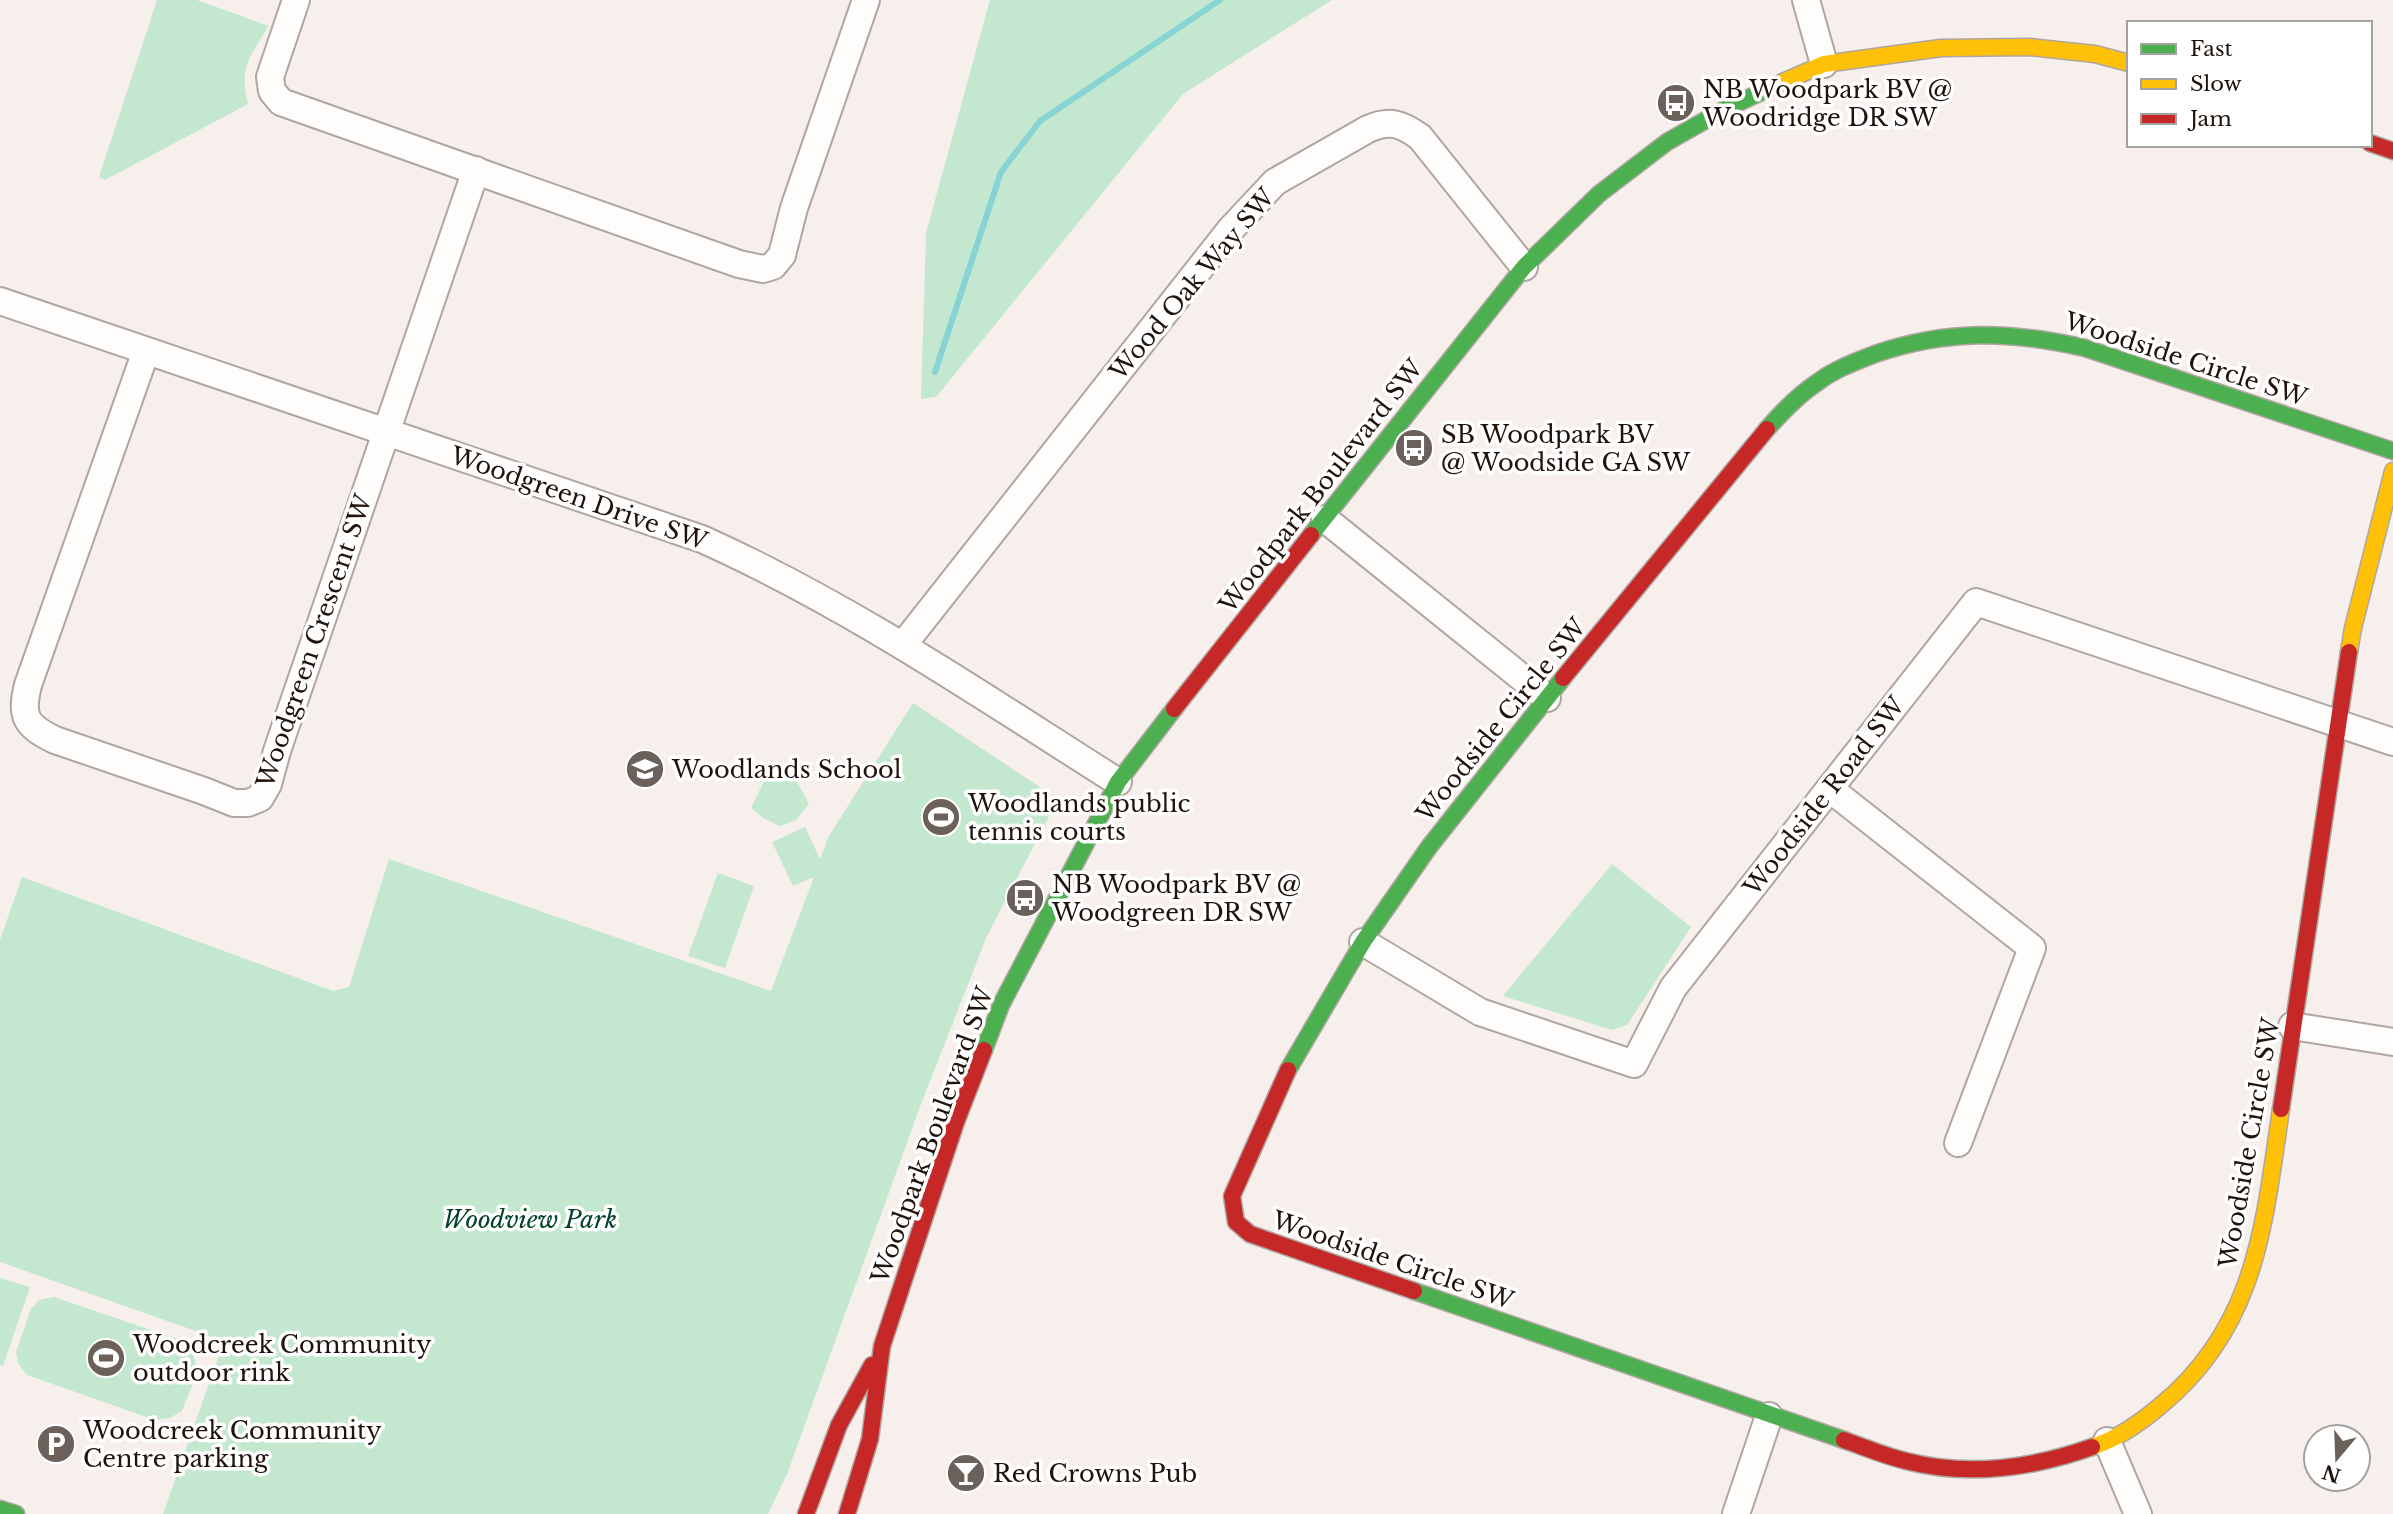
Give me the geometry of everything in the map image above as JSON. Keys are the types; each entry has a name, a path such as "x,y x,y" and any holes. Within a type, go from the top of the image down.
{"street":[{"path":"296,0 270,77 276,98 739,264 763,270 774,266 782,256 794,208 866,0"},
{"path":"1806,0 1824,64"},
{"name":"Woodpark Boulevard SW","path":"806,1514 839,1425 882,1346 952,1134 988,1036 1013,980 1118,782 1192,684 1524,267 1599,194 1667,142 1727,108 1824,64 1941,48 1998,47 2029,47 2095,54 2127,62"},
{"name":"Wood Oak Way SW","path":"903,645 1222,241 1257,199 1275,183 1368,129 1379,124 1403,124 1420,137 1524,267"},
{"path":"2372,144 2393,151"},
{"path":"386,432 476,170"},
{"name":"Woodgreen Drive SW","path":"0,301 702,539 787,579 903,645 1118,782"},
{"name":"Woodside Circle SW","path":"2393,451 2085,348 2044,337 1993,333 1948,334 1915,341 1861,359 1824,377 1782,412 1748,450 1429,847 1363,942 1291,1062 1232,1196 1236,1222 1250,1234 1769,1416 1906,1461 1964,1470 1994,1471 2052,1462 2107,1441 2154,1412 2184,1385 2211,1353 2239,1306 2249,1281 2264,1216 2353,628 2393,471"},
{"name":"Woodgreen Crescent SW","path":"146,351 28,685 23,704 26,720 36,732 55,740 233,803 248,803 260,798 268,784 386,432"},
{"path":"1325,519 1547,698"},
{"name":"Woodside Road SW","path":"1363,942 1480,1012 1634,1064 1673,988 1976,602 2339,723"},
{"path":"2339,723 2393,742"},
{"path":"1830,789 2032,948 1958,1143"},
{"path":"2292,1027 2393,1042"},
{"name":"Woodpark Boulevard SW","path":"847,1514 870,1439 882,1346"},
{"path":"1736,1514 1769,1416"},
{"path":"2107,1441 2138,1514"},
{"path":"0,1508 16,1514"}],"green space":[{"path":"157,0 197,0 268,26 245,70 248,104 105,180 99,177"},
{"path":"990,0 1332,0 1183,94 936,397 921,399 926,233"},
{"name":"Woodview Park","path":"913,703 1058,799 987,936 921,1104 787,1474 768,1514 163,1514 224,1341 0,1262 0,940 22,877 333,991 349,987 389,859 771,991 814,877 793,886 772,842 805,827 820,859 829,836"},
{"path":"781,773 796,780 809,804 796,820 780,826 763,818 751,808 764,781"},
{"path":"1612,864 1691,927 1627,1025 1612,1030 1503,996"},
{"path":"718,873 754,886 725,968 688,956"},
{"path":"0,1278 30,1287 3,1366 0,1365"},
{"name":"Woodcreek Community outdoor rink","path":"54,1297 183,1341 190,1350 196,1367 182,1411 170,1418 155,1420 27,1375 18,1363 16,1352 31,1309 39,1300"}],"waterway":[{"path":"935,372 1001,172 1040,121 1220,0"}],"traffic: fast":[{"path":"1311,535 1524,267 1599,194 1667,142 1727,108 1783,82"},
{"path":"1767,429 1797,398 1845,366 1875,354 1928,340 1980,335 2031,338 2085,348 2393,451"},
{"path":"1288,1070 1363,942 1429,847 1563,678"},
{"path":"984,1050 1001,1005 1118,782 1174,709"},
{"path":"1414,1291 1844,1440"},
{"path":"0,1509 16,1514"}],"traffic: slow":[{"path":"1783,82 1824,64 1941,48 2029,47 2095,54 2127,62"},
{"path":"2349,652 2393,471"},
{"path":"2092,1447 2128,1430 2160,1406 2192,1375 2217,1342 2236,1308 2261,1233 2281,1109"}],"traffic: jam":[{"path":"2372,144 2393,151"},
{"path":"1563,678 1767,429"},
{"path":"1174,709 1311,535"},
{"path":"2281,1109 2349,652"},
{"path":"847,1514 870,1439 882,1346 956,1122 984,1050"},
{"path":"1288,1070 1232,1196 1236,1222 1250,1234 1414,1291"},
{"path":"806,1514 839,1425 872,1365"},
{"path":"1844,1440 1898,1459 1953,1469 2024,1465 2092,1447"}],"place":[{"name":"NB Woodpark BV @ Woodridge DR SW","path":"1676,103"},
{"name":"SB Woodpark BV @ Woodside GA SW","path":"1414,448"},
{"name":"Woodlands School","path":"645,769"},
{"name":"Woodlands public tennis courts","path":"941,817"},
{"name":"NB Woodpark BV @ Woodgreen DR SW","path":"1025,898"},
{"name":"Woodcreek Community outdoor rink","path":"106,1358"},
{"name":"Woodcreek Community Centre parking","path":"56,1444"},
{"name":"Red Crowns Pub","path":"966,1473"}]}
